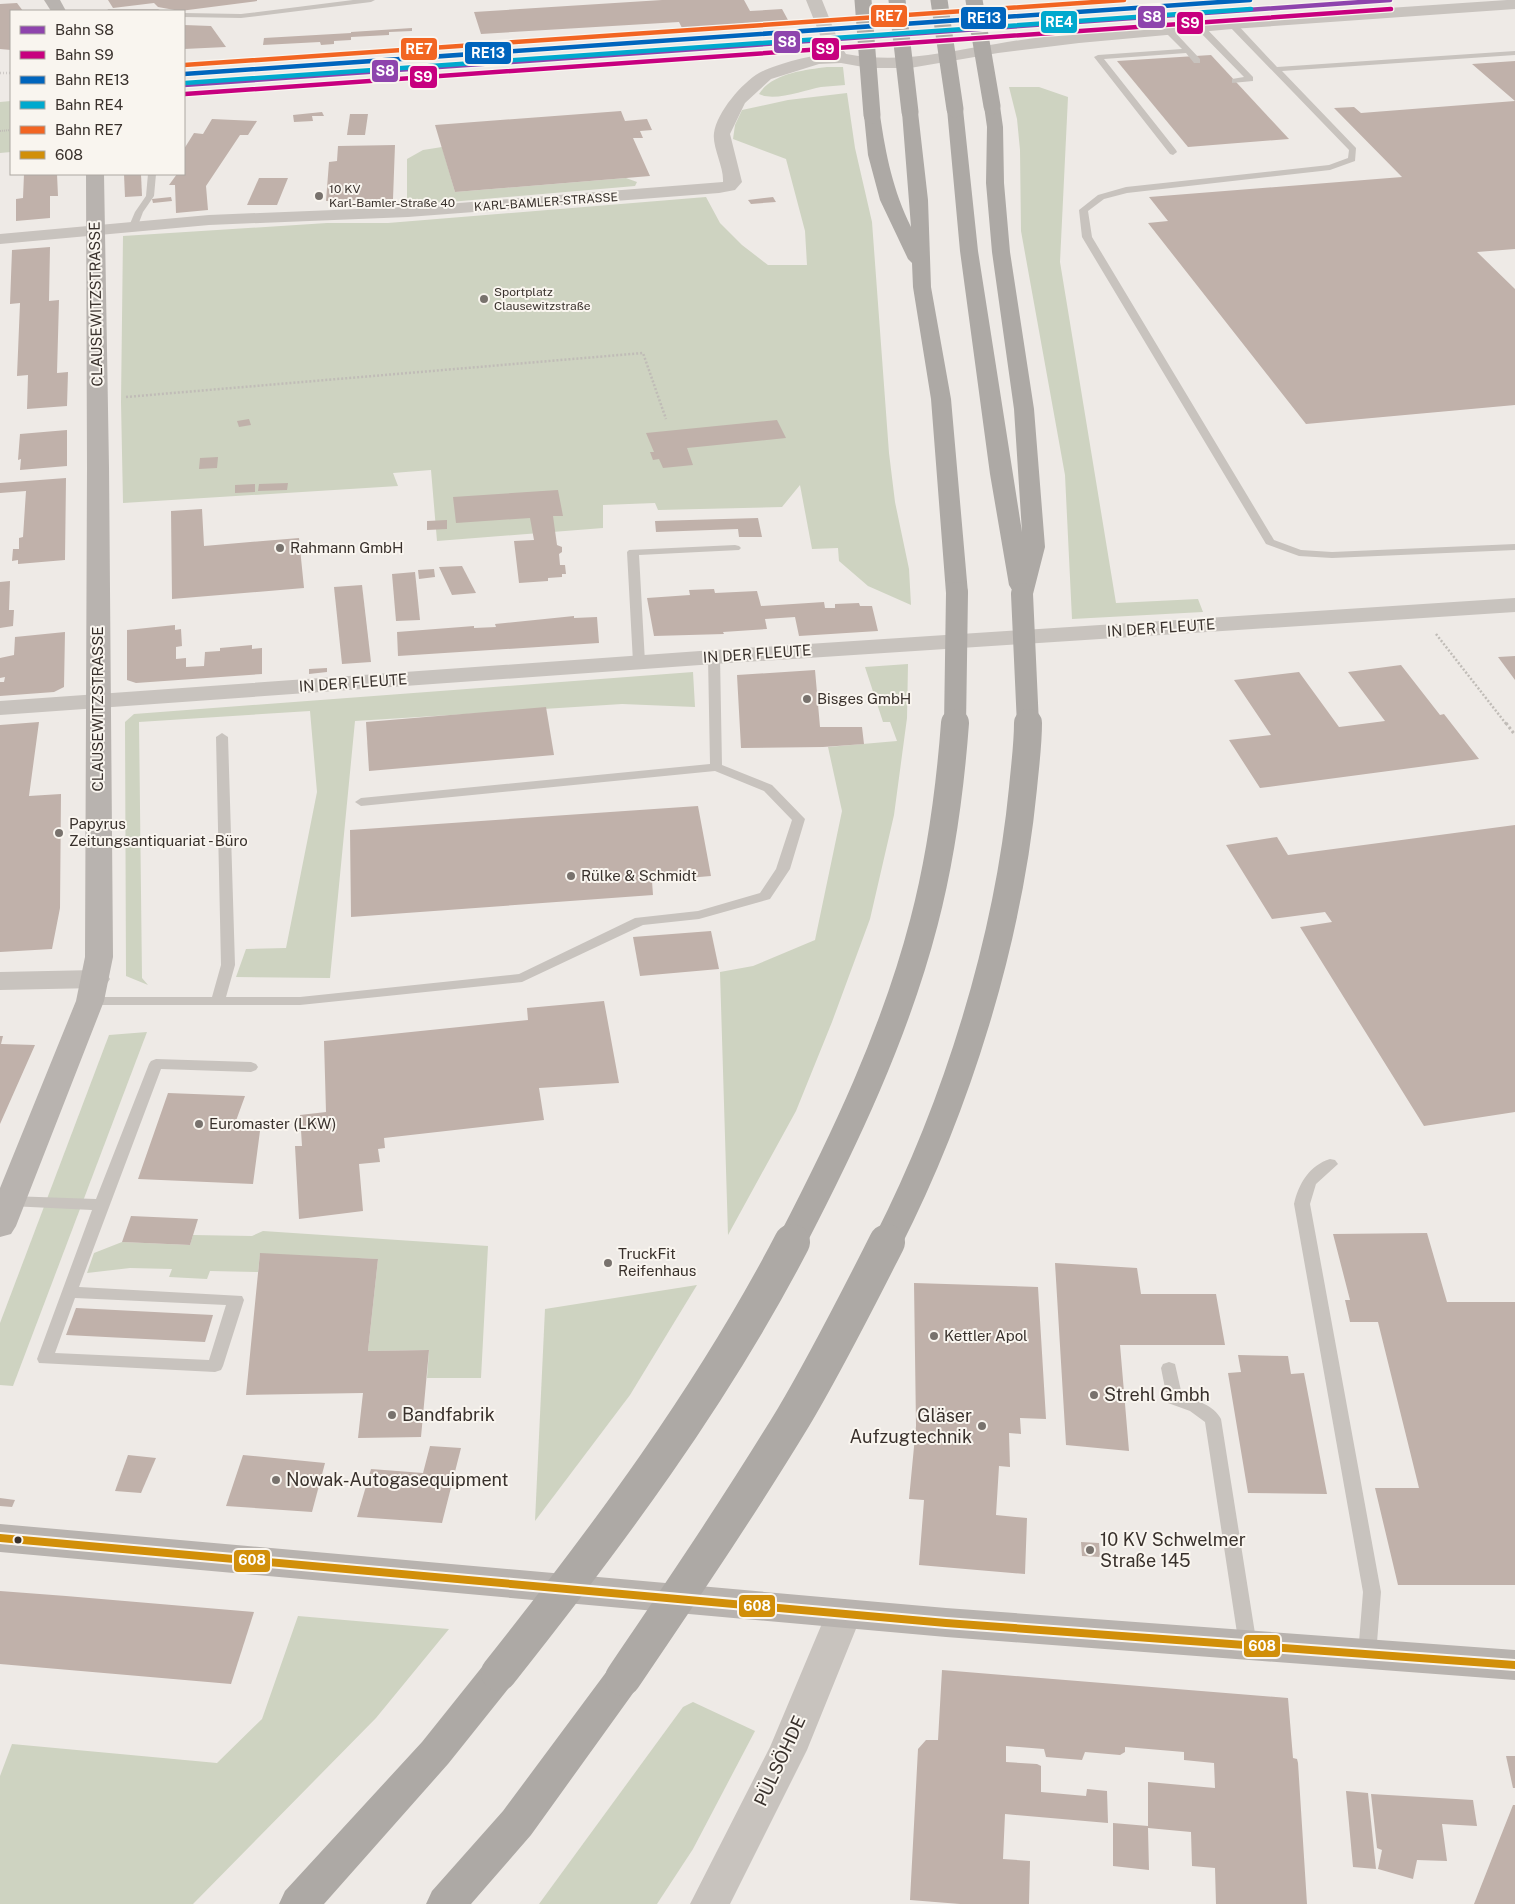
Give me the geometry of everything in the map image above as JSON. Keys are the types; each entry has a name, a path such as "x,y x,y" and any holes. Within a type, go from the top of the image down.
{"highway":[{"path":"863,0 877,155 889,200 921,267"},
{"path":"299,1904 435,1753 555,1604 616,1521 688,1417 776,1272 844,1138 879,1056 923,923 945,821 955,743 958,644 957,593 941,399 921,267 919,200 898,0"},
{"path":"446,1904 517,1823 623,1678 739,1505 830,1354 902,1212 930,1148 980,1008 998,939 1016,841 1028,730 1027,661 1022,594 1001,474 969,251 954,109 939,0"},
{"path":"974,0 995,127 995,183 1001,252 1024,408 1034,547 1022,594"}],"street":[{"path":"814,0 832,45 841,58 870,63 910,63 1034,43 1232,24 1515,4"},
{"name":"KARL-BAMLER-STRASSE","path":"0,239 95,229 228,219 408,212 729,186 733,182 722,134 728,116 738,100 765,76 817,59 841,58"},
{"name":"CLAUSEWITZSTRASSE","path":"0,1226 93,990 99,957 98,399 95,175"},
{"name":"IN DER FLEUTE","path":"0,708 639,662 1515,605"},
{"path":"0,981 93,990"},
{"path":"0,1538 844,1614 1367,1655 1515,1664"},
{"name":"PÜLSÖHDE","path":"710,1904 788,1750 844,1614"}],"lane":[{"path":"185,15 241,16 371,0"},
{"path":"1232,24 1353,150 1352,159 1330,167 1118,192 1101,197 1083,210 1087,237 1270,542 1299,553 1332,555 1515,547"},
{"path":"1200,27 1250,80 1235,80"},
{"path":"1168,30 1197,61"},
{"path":"1173,152 1098,57 1188,51"},
{"path":"1277,69 1515,53"},
{"path":"134,226 139,212 150,196 152,175"},
{"path":"639,662 633,552 736,548"},
{"path":"714,657 716,767"},
{"path":"218,1002 228,964 222,737"},
{"path":"93,990 218,1002 300,1001 522,978 640,921 699,915 765,896 783,869 799,819 768,788 716,767 361,802"},
{"path":"69,1292 236,1300 215,1366 45,1358 69,1292 156,1064 251,1067"},
{"path":"1330,1164 1319,1170 1310,1180 1303,1192 1302,1204 1372,1592 1367,1655"},
{"path":"10,1202 102,1205"},
{"path":"1169,1368 1174,1400 1196,1407 1214,1419 1248,1646"}],"path":[{"path":"98,399 643,353 666,419"},
{"path":"1420,611 1515,734"}],"green space":[{"path":"843,67 845,85 821,87 790,95 773,97 759,94 772,81 780,77 799,71"},
{"path":"1009,87 1039,87 1068,97 1060,262 1116,603 1198,599 1203,612 1072,619 1065,475 1021,231 1020,150 1017,119"},
{"path":"847,93 855,148 872,222 889,453 895,502 909,569 911,605 868,586 839,561 838,548 812,549 800,485 782,507 658,510 655,503 603,505 603,528 437,541 431,470 393,473 398,486 123,503 121,402 123,236 327,223 388,223 706,197 720,223 742,245 768,265 807,265 805,231 786,159 733,139 735,125 742,110 788,100"},
{"path":"10,101 10,152 0,153 0,102"},
{"path":"442,147 455,192 626,178 637,182 635,186 415,205 407,200 407,159 423,150"},
{"path":"908,664 907,718 894,815 870,919 832,1022 796,1111 728,1235 720,972 753,966 815,940 842,811 828,747 897,741 890,722 883,722 865,667"},
{"path":"693,672 695,707 622,704 355,721 330,978 236,977 246,949 286,948 317,792 310,711 139,722 142,978 148,985 126,976 125,722 134,714"},
{"path":"147,1032 13,1386 0,1385 0,1323 109,1035"},
{"path":"263,1231 488,1246 481,1378 427,1378 429,1350 368,1351 378,1259 260,1254 258,1272 210,1271 207,1279 169,1277 172,1269 130,1268 87,1273 94,1253 122,1242 190,1245 193,1235 252,1236"},
{"path":"697,1285 630,1395 535,1521 545,1309"},
{"path":"298,1616 449,1629 376,1718 193,1904 0,1904 0,1776 12,1744 217,1763 262,1719"},
{"path":"693,1702 755,1731 693,1849 657,1904 539,1904 683,1707"}],"building":[{"path":"108,0 257,0 185,10 158,7 154,3 113,8"},
{"path":"662,0 744,0 750,11 782,9 788,20 682,28 679,22 481,34 474,12"},
{"path":"17,3 22,10 10,10 10,50 0,49 0,4"},
{"path":"185,25 211,26 226,47 185,49"},
{"path":"412,28 412,31 389,32 389,35 351,37 351,40 334,41 334,44 321,45 320,42 263,45 264,38"},
{"path":"1211,55 1289,139 1188,147 1117,61"},
{"path":"1515,61 1515,101 1472,64"},
{"path":"1515,101 1515,249 1477,252 1515,289 1515,405 1306,424 1148,223 1168,221 1149,197 1402,177 1334,108 1354,107 1361,113"},
{"path":"621,111 625,121 647,119 652,130 640,131 643,138 633,138 650,176 455,192 435,125"},
{"path":"322,112 324,116 312,116 313,121 294,122 293,115"},
{"path":"350,114 368,114 365,135 347,135"},
{"path":"212,119 257,121 248,135 240,135 206,186 208,210 176,213 175,185 169,185 176,175 185,175 185,147 194,133 203,134"},
{"path":"395,145 393,199 326,201 329,162 337,161 338,146"},
{"path":"24,175 57,175 58,196 50,196 50,218 16,221 16,199 23,198"},
{"path":"124,175 141,175 142,196 125,197"},
{"path":"259,178 288,178 277,205 247,205"},
{"path":"171,197 172,201 153,203 152,199"},
{"path":"773,197 776,202 751,204 748,200"},
{"path":"50,247 49,301 59,300 57,373 68,372 67,406 27,409 28,375 17,376 20,303 10,304 12,250"},
{"path":"249,419 251,425 239,427 237,421"},
{"path":"777,420 786,438 687,448 693,465 663,468 659,459 653,460 650,452 654,452 646,433"},
{"path":"67,430 67,466 20,470 21,459 18,460 20,434"},
{"path":"218,457 217,468 199,469 200,458"},
{"path":"66,478 65,560 18,564 18,560 12,561 13,549 19,549 19,538 23,537 26,491 0,493 0,483"},
{"path":"288,483 287,490 258,491 259,484"},
{"path":"255,484 255,492 235,493 235,485"},
{"path":"558,490 563,516 553,516 557,545 562,547 562,552 559,554 560,565 565,565 566,574 562,574 562,577 548,578 548,581 519,583 514,541 534,540 530,518 456,523 453,497"},
{"path":"202,509 204,546 299,538 304,588 172,599 171,511"},
{"path":"758,518 762,537 739,537 738,529 656,532 655,521"},
{"path":"447,520 447,529 427,530 427,521"},
{"path":"462,566 476,593 452,595 439,567"},
{"path":"434,569 435,577 419,579 418,570"},
{"path":"415,572 420,620 396,621 392,574"},
{"path":"10,581 9,610 14,610 13,626 0,628 0,582"},
{"path":"362,585 371,662 342,664 334,587"},
{"path":"714,589 715,593 757,591 761,606 824,602 825,608 835,608 835,604 859,603 860,606 872,606 878,631 799,636 795,617 765,619 767,629 723,632 724,634 654,636 647,598 690,595 689,590"},
{"path":"574,616 574,618 597,617 599,643 398,656 397,632 474,626 474,628 496,627 495,624"},
{"path":"175,625 175,630 181,629 182,646 176,647 176,659 186,658 186,667 204,666 205,652 220,651 220,648 252,645 252,649 262,648 262,674 136,683 127,680 127,630"},
{"path":"65,632 64,687 54,692 0,696 0,682 4,682 5,677 0,678 0,658 14,655 15,637"},
{"path":"1515,656 1515,680 1498,657"},
{"path":"1401,665 1440,715 1444,714 1479,759 1260,788 1229,740 1271,735 1234,680 1299,672 1339,727 1385,721 1348,672"},
{"path":"327,668 327,672 309,674 309,669"},
{"name":"Bisges GmbH","path":"815,670 820,727 862,727 864,744 823,747 741,748 737,675"},
{"path":"546,707 554,755 369,771 366,722"},
{"path":"39,722 29,796 61,794 60,908 52,949 0,952 0,725"},
{"path":"698,806 711,876 652,881 653,895 351,917 350,830"},
{"path":"1515,825 1515,1112 1424,1126 1300,927 1332,922 1325,912 1272,919 1226,845 1277,837 1288,855"},
{"path":"711,931 719,969 640,976 633,937"},
{"path":"604,1001 619,1083 539,1088 544,1120 384,1138 385,1148 378,1149 380,1162 359,1164 363,1211 299,1219 295,1146 302,1146 300,1115 326,1112 324,1041 528,1020 527,1008"},
{"path":"0,1036 3,1036 1,1044 35,1045 0,1124"},
{"path":"168,1093 245,1096 233,1129 260,1131 253,1184 138,1179"},
{"path":"131,1216 198,1219 190,1245 122,1242"},
{"path":"1427,1233 1447,1302 1515,1302 1515,1585 1398,1585 1375,1488 1419,1488 1378,1322 1350,1322 1345,1300 1350,1300 1333,1234"},
{"path":"260,1253 378,1259 368,1351 429,1350 421,1437 358,1438 363,1393 246,1395"},
{"name":"Strehl Gmbh","path":"1055,1263 1137,1268 1141,1294 1216,1294 1225,1345 1120,1345 1129,1451 1066,1445"},
{"path":"914,1283 1038,1287 1046,1419 1020,1418 1021,1434 1009,1433 1010,1467 999,1466 996,1515 1027,1518 1025,1574 919,1565 924,1500 909,1499 916,1426"},
{"path":"76,1308 213,1315 205,1342 66,1335"},
{"path":"1238,1355 1288,1356 1291,1374 1304,1373 1327,1494 1248,1493 1228,1373 1241,1372"},
{"path":"430,1446 461,1448 442,1523 357,1517 371,1469 423,1473"},
{"path":"128,1455 156,1458 141,1493 115,1491"},
{"path":"243,1455 325,1463 312,1512 226,1506"},
{"path":"0,1498 15,1500 12,1507 0,1506"},
{"name":"10 KV Schwelmer Straße 145","path":"1081,1542 1099,1543 1100,1557 1082,1556"},
{"path":"0,1591 254,1612 231,1684 0,1664"},
{"path":"942,1670 1288,1698 1293,1758 1297,1759 1298,1763 1307,1904 1216,1904 1215,1868 1192,1866 1191,1832 1148,1828 1149,1870 1113,1866 1113,1823 1148,1826 1148,1782 1215,1788 1214,1763 1184,1760 1184,1752 1125,1747 1125,1752 1120,1755 1085,1752 1082,1760 1046,1757 1044,1749 1006,1746 1006,1762 1037,1764 1041,1766 1041,1792 1086,1796 1087,1789 1107,1791 1108,1823 1005,1814 1003,1859 1030,1861 1029,1904 960,1904 910,1900 918,1749 926,1740 938,1740"},
{"path":"1506,1756 1515,1756 1515,1788 1513,1788"},
{"path":"1346,1791 1368,1793 1376,1869 1353,1867"},
{"path":"1371,1794 1473,1800 1477,1826 1442,1824 1447,1861 1417,1860 1413,1879 1378,1869 1382,1850 1377,1848"},
{"path":"1513,1805 1515,1805 1515,1904 1474,1904"}],"railway":[{"path":"185,64 1111,0"},
{"path":"0,73 10,73"}],"rail line":[{"name":"RE7","path":"185,65 1124,0"},
{"name":"RE13","path":"185,74 1250,0"},
{"name":"S8","path":"185,85 1390,0"},
{"name":"RE4","path":"185,83 1251,9"},
{"name":"S9","path":"185,94 1391,9"}],"transit line":[{"name":"608","path":"0,1538 946,1623 1515,1665"}],"place":[{"name":"10 KV Karl-Bamler-Straße 40","path":"319,196"},
{"name":"Sportplatz Clausewitzstraße","path":"484,299"},
{"name":"Rahmann GmbH","path":"280,548"},
{"name":"Bisges GmbH","path":"807,699"},
{"name":"Papyrus Zeitungsantiquariat - Büro","path":"59,833"},
{"name":"Rülke & Schmidt","path":"571,876"},
{"name":"Euromaster (LKW)","path":"199,1124"},
{"name":"TruckFit Reifenhaus","path":"608,1263"},
{"name":"Kettler Apol","path":"934,1336"},
{"name":"Strehl Gmbh","path":"1094,1395"},
{"name":"Bandfabrik","path":"392,1415"},
{"name":"Gläser Aufzugtechnik","path":"982,1426"},
{"name":"Nowak-Autogasequipment","path":"276,1480"},
{"name":"10 KV Schwelmer Straße 145","path":"1090,1550"}]}
